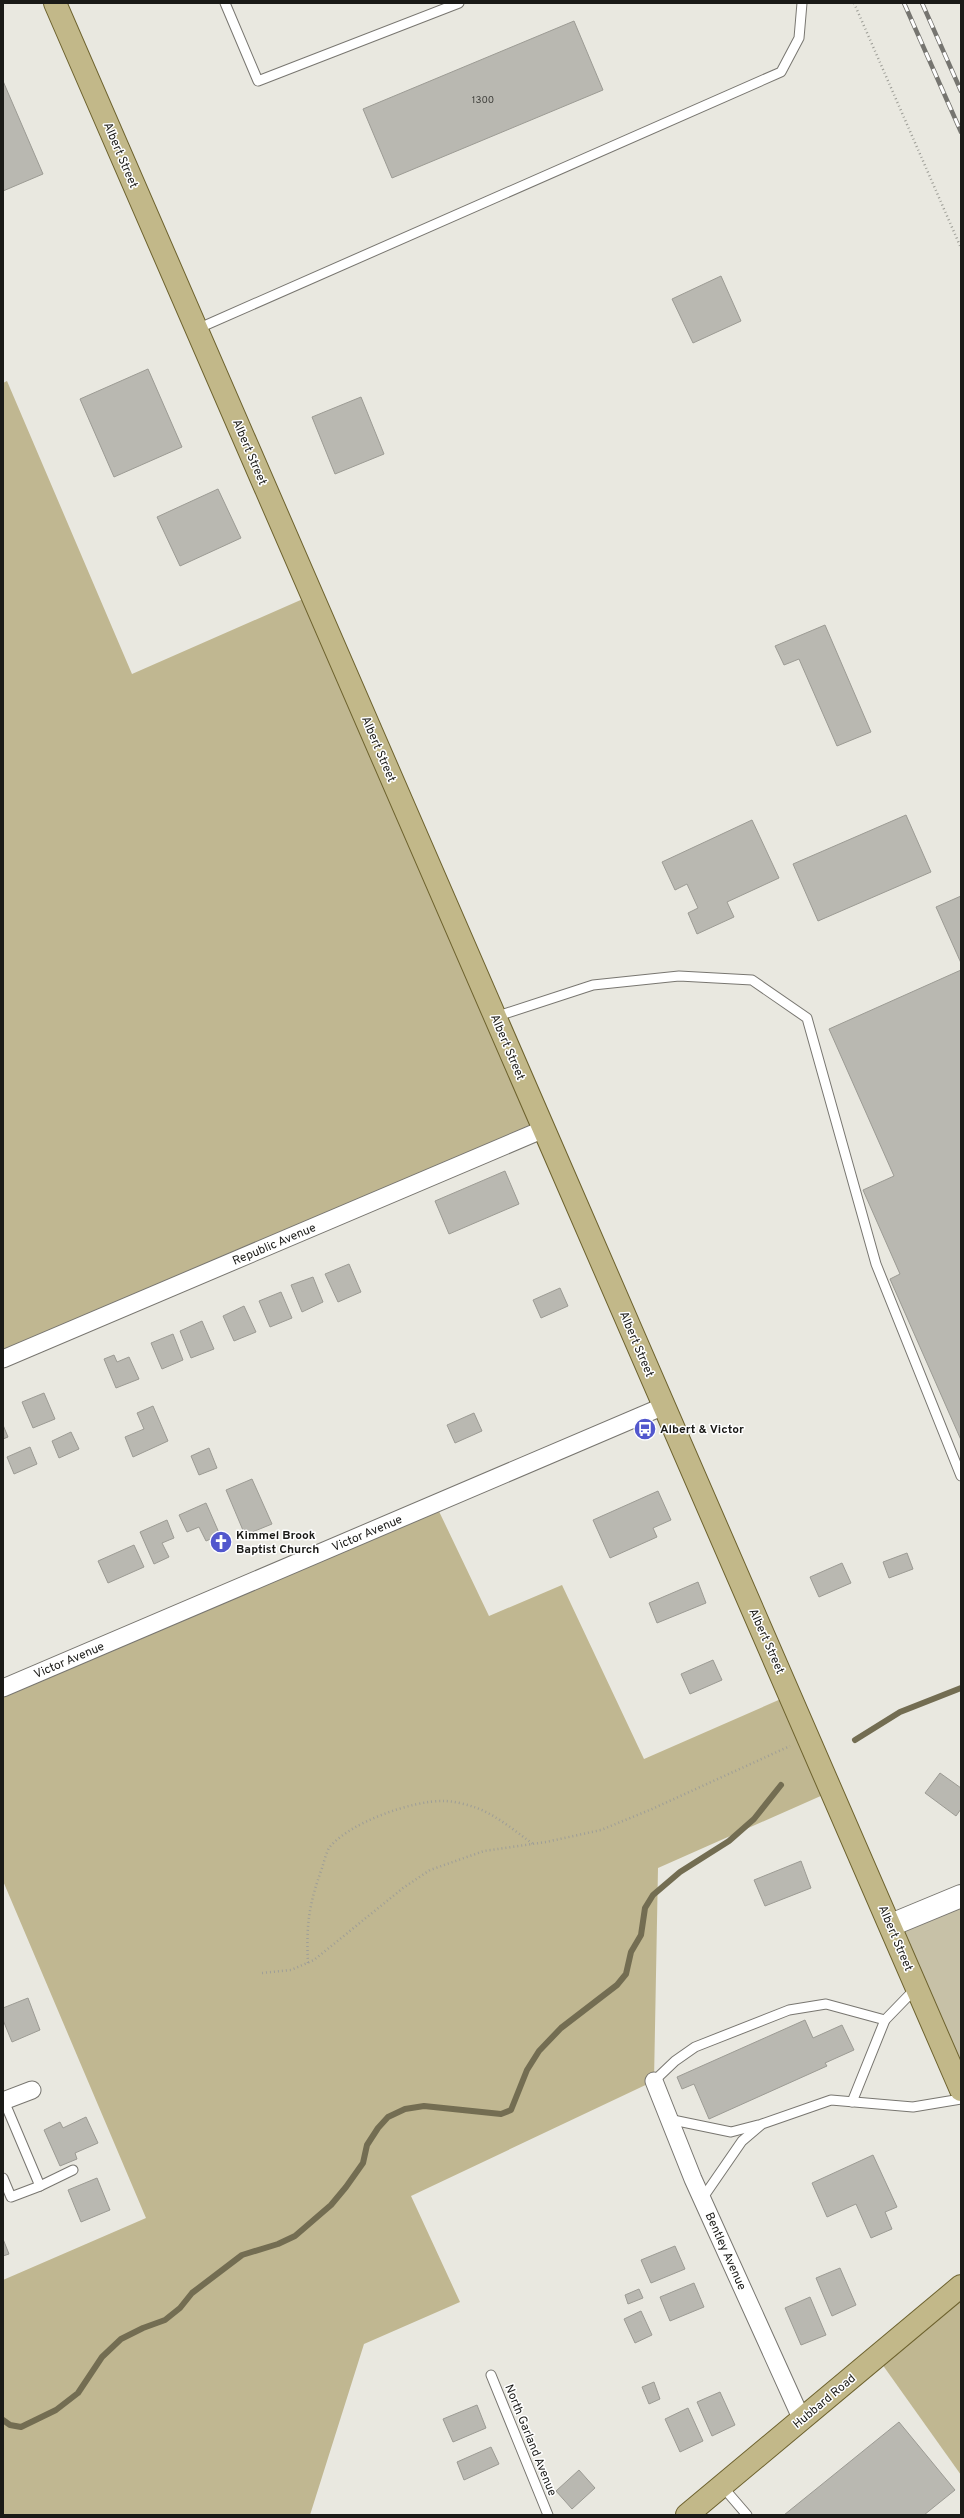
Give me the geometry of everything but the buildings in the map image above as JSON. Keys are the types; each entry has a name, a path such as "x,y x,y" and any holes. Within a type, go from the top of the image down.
{"main road":[{"name":"Albert Street","path":"55,3 961,2090"},
{"name":"Hubbard Road","path":"687,2515 961,2286"}],"street":[{"name":"Republic Avenue","path":"3,1359 544,1129"},
{"name":"Victor Avenue","path":"3,1688 664,1406"},
{"path":"890,1926 961,1896"},
{"name":"Bentley Avenue","path":"654,2081 668,2119 702,2199 802,2420"},
{"path":"4,2101 32,2090"}],"lane":[{"path":"225,3 258,81 459,3"},
{"path":"197,329 781,72 800,38 802,3"},
{"path":"495,1017 593,985 678,976 752,980 807,1018 876,1264 961,1476"},
{"path":"852,2102 885,2020 917,1987"},
{"path":"654,2081 675,2061 695,2047 789,2010 826,2004 885,2020"},
{"path":"668,2119 731,2132 762,2124 831,2100 913,2107 961,2099"},
{"path":"4,2101 40,2186"},
{"path":"702,2199 742,2141 762,2124"},
{"path":"3,2178 7,2199 40,2186 73,2170"},
{"name":"North Garland Avenue","path":"491,2375 548,2515"},
{"path":"722,2486 747,2515"}],"path":[{"path":"854,3 961,248"},
{"path":"262,1973 291,1970 308,1963 352,1932 402,1888 430,1870 484,1851 533,1844 601,1830 652,1810 808,1737"},
{"path":"308,1963 307,1930 316,1886 329,1849 348,1830 377,1817 418,1805 444,1801 475,1807 502,1822 533,1844"}],"shaded area":[{"path":"7,381 132,674 312,595 544,1129 3,1359 3,383"},
{"path":"435,1503 489,1616 562,1585 644,1759 790,1695 832,1791 658,1868 654,2081 411,2196 460,2302 364,2344 310,2515 3,2515 3,2280 146,2218 3,1881 3,1688"},
{"path":"961,1896 961,2090 891,1925"},
{"path":"961,2286 961,2475 877,2357"}],"waterway":[{"path":"855,1740 900,1712 961,1688"},
{"path":"3,2420 10,2425 21,2427 56,2410 78,2393 102,2357 121,2339 143,2328 165,2320 180,2308 192,2293 242,2255 278,2244 295,2236 331,2205 346,2187 363,2163 367,2145 378,2128 388,2117 405,2109 424,2106 501,2114 511,2110 527,2070 539,2051 561,2028 617,1985 626,1974 631,1952 641,1935 645,1908 653,1895 680,1872 729,1841 754,1819 781,1785"}],"railway":[{"path":"904,3 961,132"},
{"path":"922,3 961,91"}],"place":[{"name":"Albert & Victor","path":"645,1429"},
{"name":"Kimmel Brook Baptist Church","path":"221,1542"}]}
